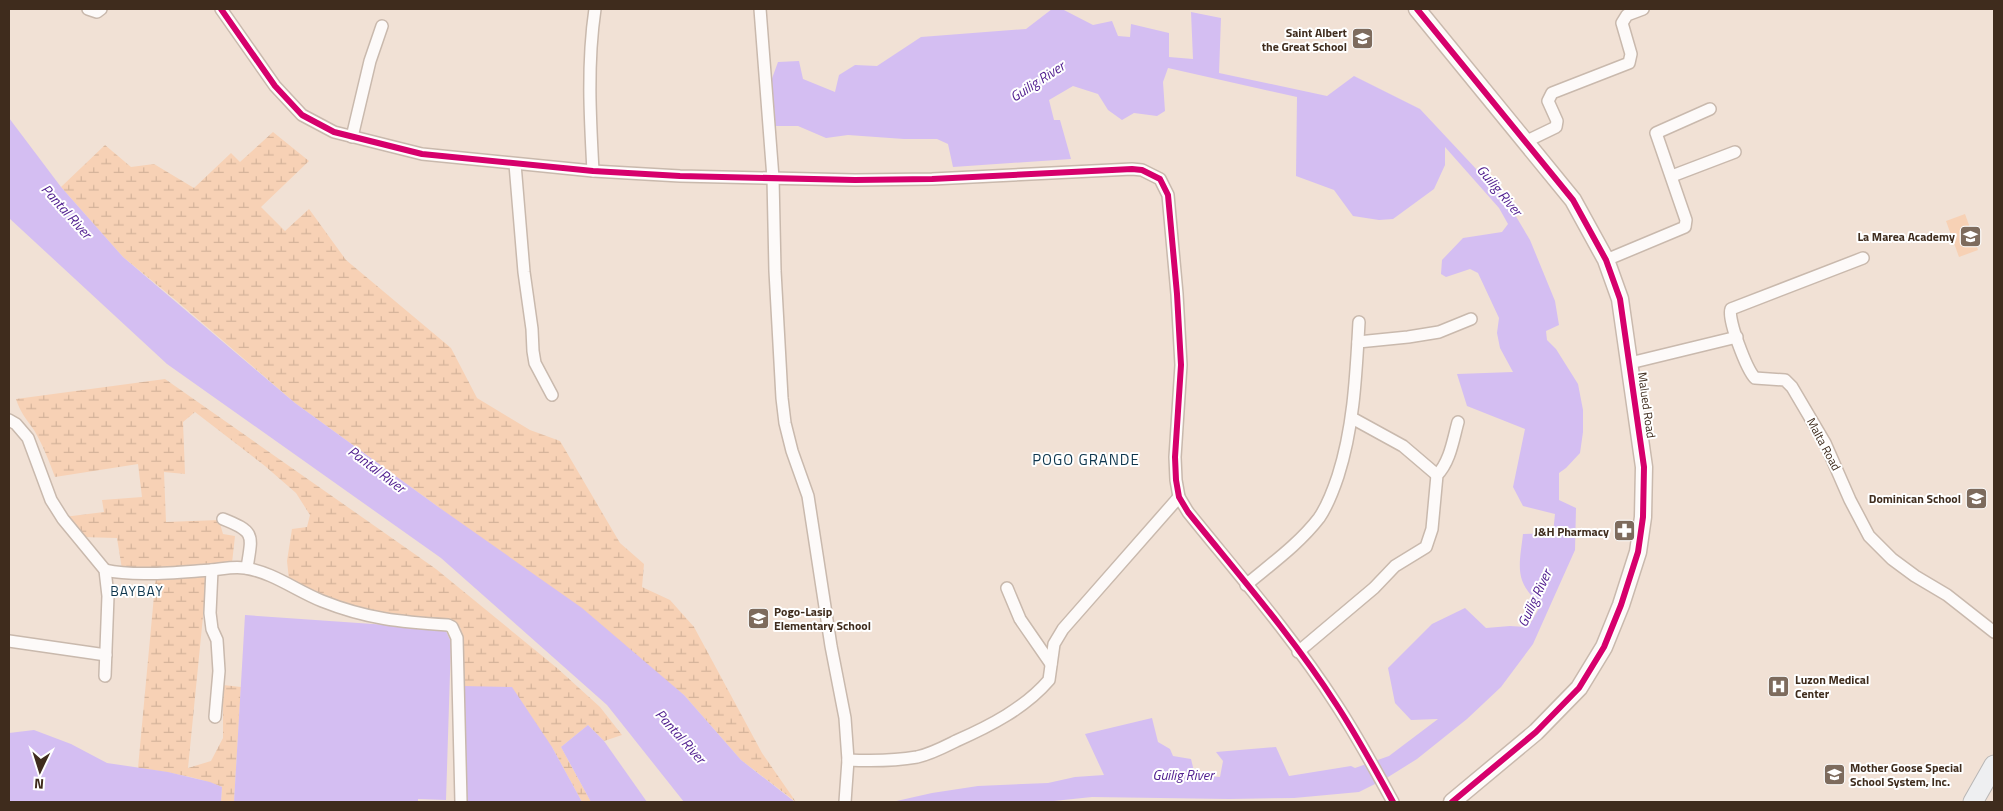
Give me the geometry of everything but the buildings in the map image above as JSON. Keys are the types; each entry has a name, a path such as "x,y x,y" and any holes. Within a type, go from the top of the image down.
{"main road":[{"path":"1973,802 1994,764"}],"street":[{"path":"88,9 97,12 101,9"},
{"path":"221,9 275,86 295,108 325,128 352,137 422,154 593,171 773,178 932,179 1132,169 1142,170 1160,179 1168,195 1178,294 1182,365 1174,457 1179,497 1188,512 1336,703 1366,752 1393,802"},
{"path":"593,171 589,67 595,9"},
{"path":"760,9 773,178 779,365 785,423 792,451 808,496 831,646 845,718 848,760 846,800"},
{"name":"Malued Road","path":"1417,9 1573,200 1606,260 1620,299 1644,467 1644,517 1638,552 1613,629 1600,654 1579,688 1536,732 1452,802"},
{"path":"1525,142 1556,127 1557,121 1548,101 1552,93 1629,63 1631,54 1622,23 1627,16 1643,9"},
{"path":"352,137 370,61 382,26"},
{"path":"1606,260 1683,228 1686,220 1656,133 1710,109"},
{"path":"1672,176 1735,152"},
{"path":"515,164 533,351 535,363 552,395"},
{"path":"1630,363 1737,337 1730,314 1732,309 1863,258"},
{"path":"1358,342 1438,332 1472,319"},
{"path":"1246,585 1302,537 1321,516 1332,496 1344,456 1352,418 1359,322"},
{"name":"Malta Road","path":"1737,337 1755,378 1785,380 1792,387 1825,443 1850,500 1869,536 1892,559 1915,576 1947,594 1994,632"},
{"path":"1352,418 1403,446 1437,475"},
{"path":"9,420 16,424 28,438 51,500 63,519 105,570 108,596 106,676"},
{"path":"1298,652 1374,588 1395,566 1426,547 1432,529 1437,475 1447,461 1458,422"},
{"path":"848,760 918,757 934,752 991,725 1015,710 1049,680 1054,644 1063,629 1179,497"},
{"path":"223,519 243,527 249,533 251,546 247,568"},
{"path":"105,570 122,574 212,570 230,567 247,568 270,576 320,600 354,613 379,619 448,625 455,630 457,638 461,802"},
{"path":"212,570 210,614 217,640 220,671 215,717"},
{"path":"1007,588 1020,619 1051,664"},
{"path":"9,641 106,656"}],"green space":[{"path":"273,132 309,161 261,207 285,231 309,209 346,260 451,348 477,398 530,430 560,441 620,543 644,564 642,587 670,600 694,627 762,753 796,802 741,760 684,695 437,506 295,403 123,257 61,187 105,145 131,167 154,164 194,188 231,153 240,162"},
{"path":"1965,214 1978,250 1959,257 1946,221"},
{"path":"165,379 436,569 557,668 600,707 622,735 604,741 588,725 561,747 591,802 582,802 552,747 462,686 461,629 456,622 381,614 356,608 289,580 287,561 292,529 307,527 310,515 296,493 265,466 195,412 183,422 185,474 164,472 166,522 219,520 223,534 235,536 232,563 122,569 117,538 81,537 64,517 104,512 102,500 142,497 138,464 55,477 40,441 21,412 16,399"},
{"path":"156,574 207,576 188,768 211,761 223,738 223,685 241,687 234,802 221,802 222,787 212,783 181,775 138,768"}],"water":[{"name":"Guilig River","path":"1052,9 1062,9 1093,25 1112,21 1118,36 1130,37 1131,24 1169,33 1169,57 1193,59 1191,12 1221,18 1219,73 1327,96 1354,76 1420,109 1508,203 1530,240 1555,301 1559,325 1546,331 1547,340 1556,349 1578,384 1583,410 1583,432 1580,453 1559,473 1559,500 1576,508 1575,550 1533,644 1501,687 1467,719 1417,759 1385,779 1359,792 1294,798 1092,797 1044,802 892,802 932,793 978,786 1048,783 1075,777 1104,775 1085,734 1152,718 1158,742 1170,749 1173,756 1191,759 1195,775 1220,777 1223,761 1216,752 1276,747 1289,776 1351,766 1355,768 1389,756 1438,719 1411,720 1395,703 1388,668 1432,624 1465,608 1486,628 1528,627 1541,605 1526,589 1522,581 1520,556 1523,534 1553,533 1555,514 1523,506 1513,487 1525,429 1467,406 1457,374 1513,372 1500,348 1497,333 1499,318 1478,273 1470,269 1446,277 1441,274 1442,260 1463,238 1502,232 1508,224 1499,208 1445,147 1445,165 1434,189 1393,219 1379,220 1353,216 1334,190 1296,176 1297,97 1168,68 1163,82 1165,111 1157,116 1134,113 1122,120 1108,110 1098,94 1073,86 1049,100 1054,120 1060,120 1071,159 953,167 948,144 937,139 848,135 826,138 798,126 773,126 770,84 778,62 799,61 803,79 835,92 839,75 855,65 877,66 921,37 1026,29"},
{"name":"Pantal River","path":"9,118 61,187 123,257 295,403 582,608 684,695 741,760 795,802 684,802 607,705 441,558 167,364 9,218"},
{"path":"245,615 445,629 451,642 446,800 418,799 418,802 234,802"},
{"path":"462,686 512,687 552,747 582,802 463,802"},
{"path":"588,725 604,741 647,802 591,802 561,747"},
{"path":"34,730 71,744 107,763 168,772 210,782 222,787 221,802 9,802 9,733"}],"cycle path":[{"path":"221,9 275,86 302,115 334,132 422,154 593,171 680,176 855,180 932,179 1132,169 1142,170 1160,179 1168,195 1177,294 1181,365 1175,457 1179,497 1188,512 1302,654 1351,728 1393,802"},
{"path":"1417,9 1573,200 1606,260 1620,299 1644,467 1643,517 1638,552 1621,605 1604,647 1579,688 1536,732 1452,802"}],"place":[{"name":"Saint Albert the Great School","path":"1363,39"},
{"name":"La Marea Academy","path":"1971,236"},
{"name":"Dominican School","path":"1977,498"},
{"name":"J&H Pharmacy","path":"1625,531"},
{"name":"Pogo-Lasip Elementary School","path":"758,618"},
{"name":"Luzon Medical Center","path":"1779,686"},
{"name":"Mother Goose Special School System, Inc.","path":"1834,774"}],"district":[{"name":"POGO GRANDE","path":"1086,459"},
{"name":"BAYBAY","path":"137,590"}]}
